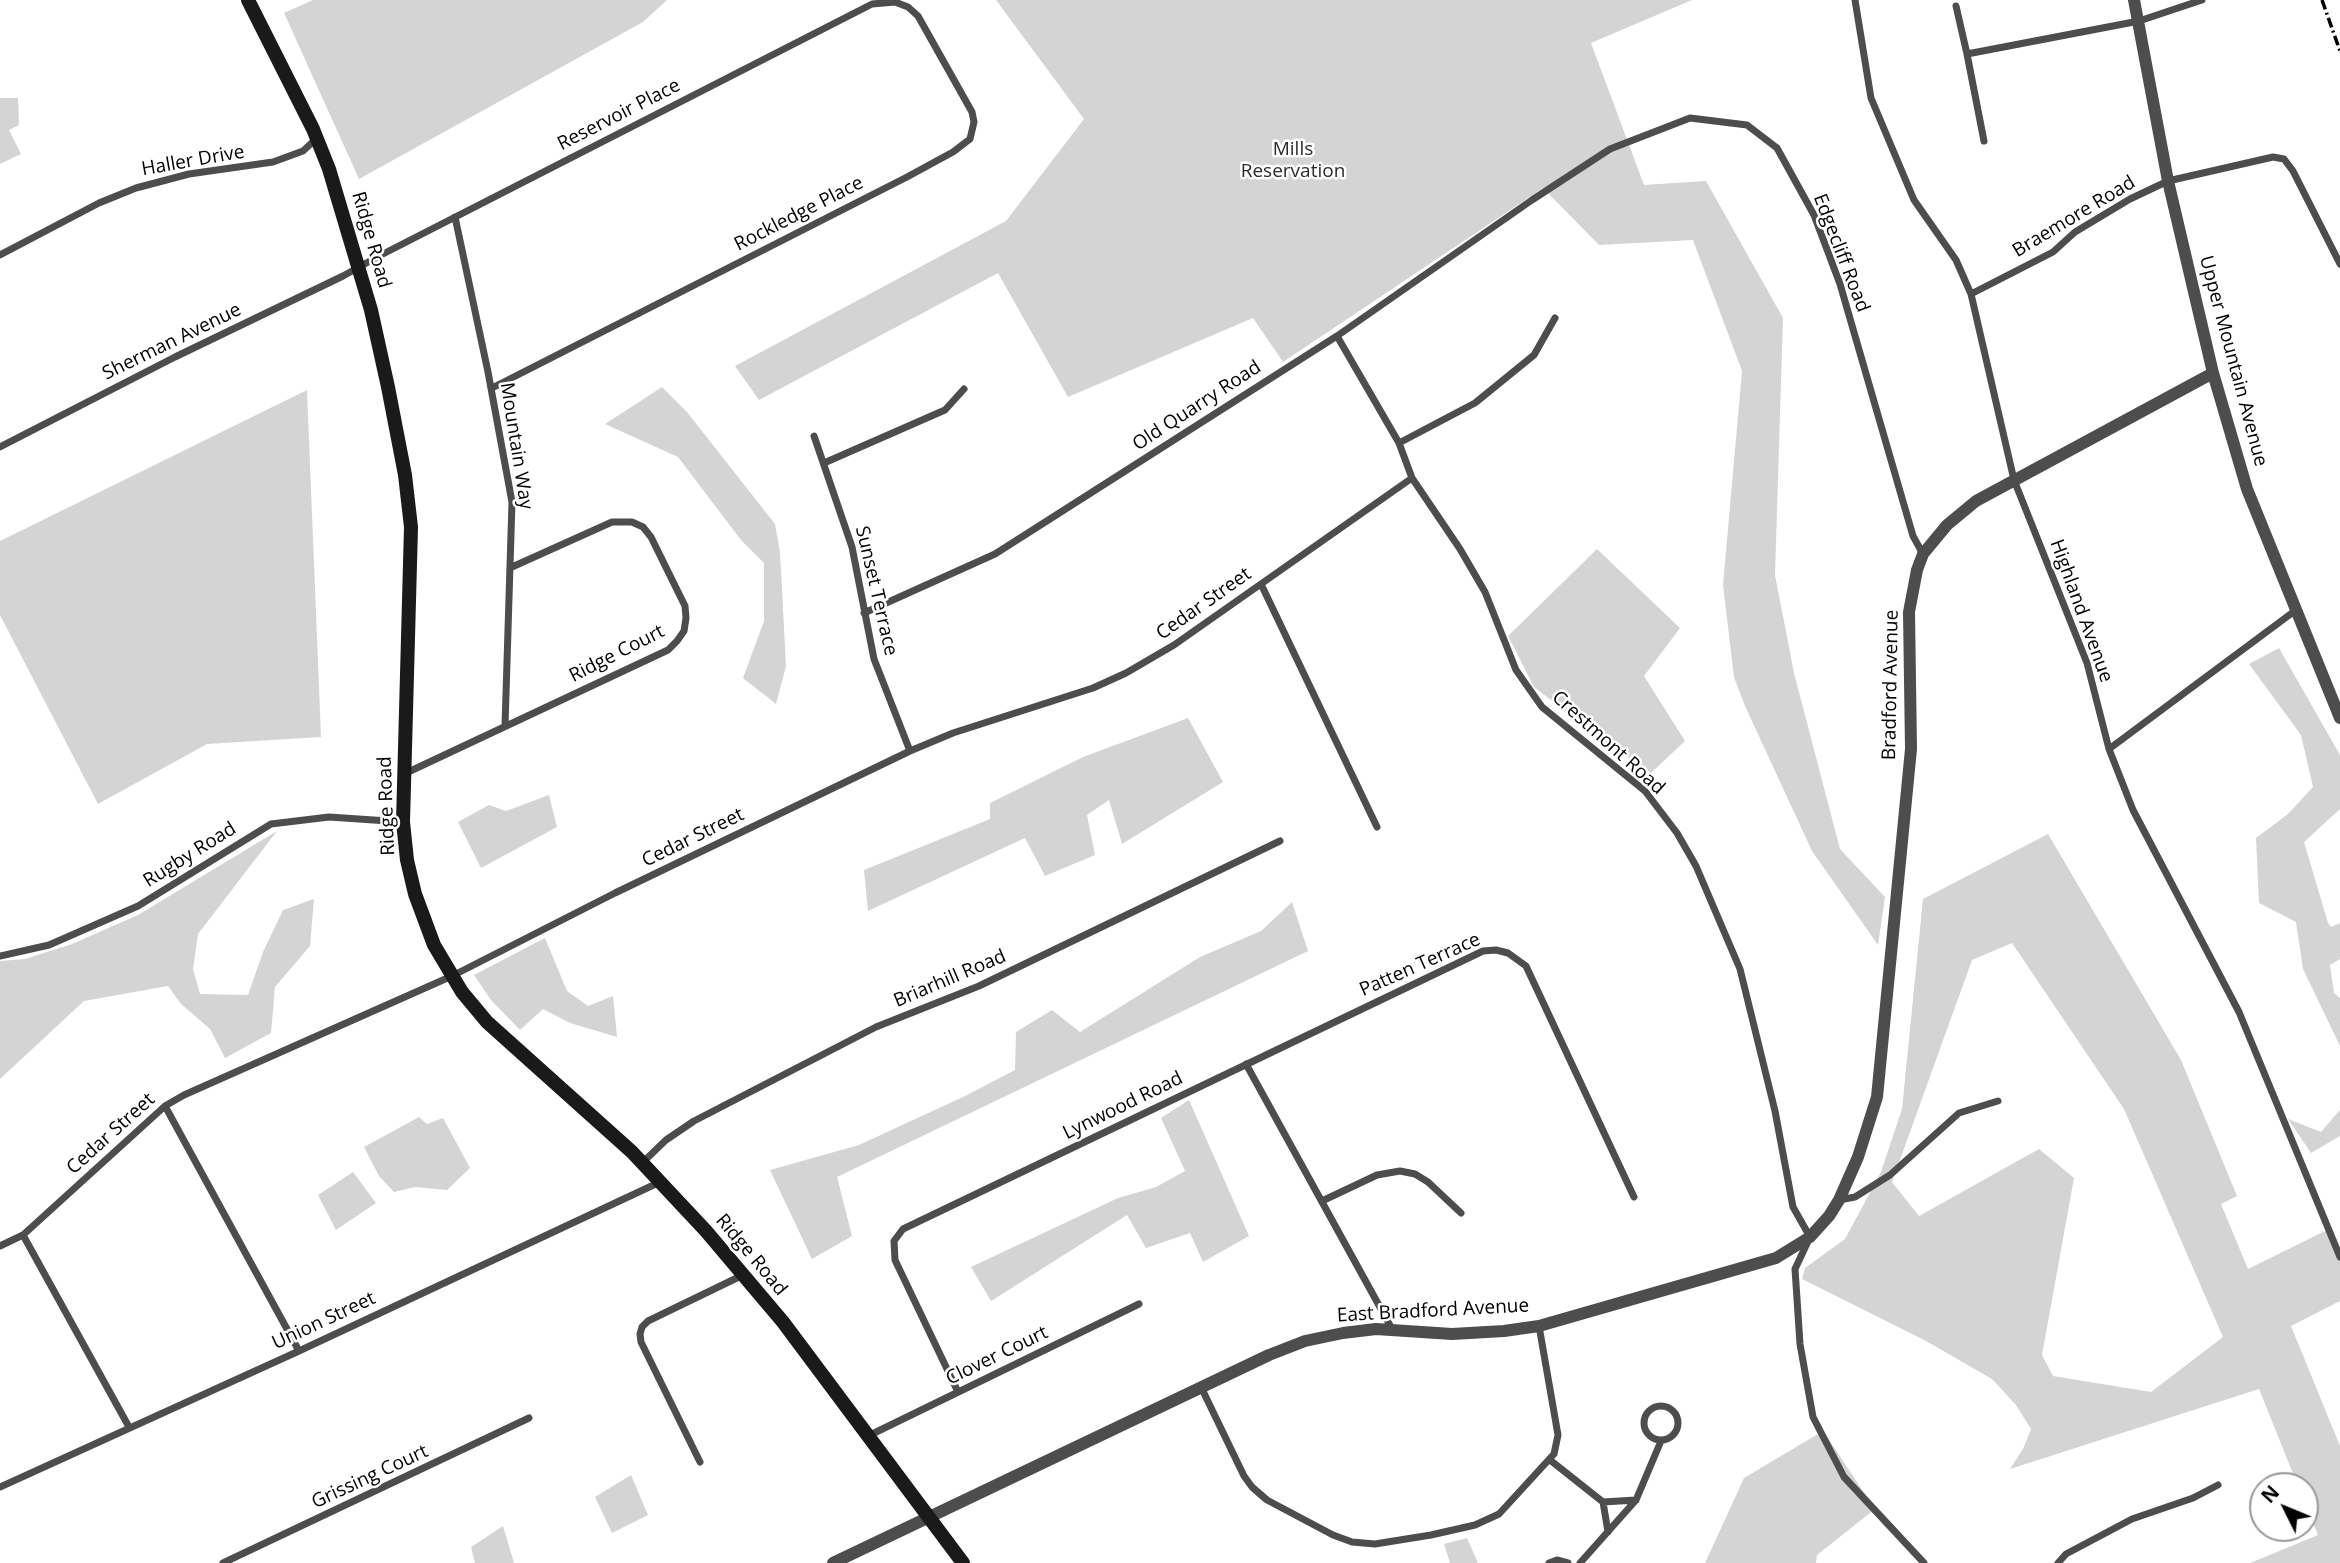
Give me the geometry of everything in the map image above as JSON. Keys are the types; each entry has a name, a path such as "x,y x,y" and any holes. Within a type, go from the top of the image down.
{"main road":[{"name":"Ridge Road","path":"252,2 317,138 335,184 382,354 410,509 403,822 407,860 415,894 430,936 452,976 494,1029 661,1181 783,1322 963,1563"}],"street":[{"name":"Highland Avenue","path":"1855,0 1871,98 1914,200 1956,260 1971,293 2014,480 2087,663 2109,749 2133,810 2239,1012 2340,1257"},
{"name":"Upper Mountain Avenue","path":"2134,0 2168,181 2213,373 2247,489 2340,718"},
{"path":"1967,54 2139,21 2202,0"},
{"name":"Reservoir Place","path":"359,267 872,4 895,2"},
{"name":"Rockledge Place","path":"492,388 907,177 953,152 970,139 974,122 972,112 918,16 908,7 895,2"},
{"path":"1956,6 1984,141"},
{"name":"Edgecliff Road","path":"1532,200 1610,149 1690,118 1746,125 1777,148 1814,215 1840,284 1913,536 1923,554"},
{"name":"Haller Drive","path":"0,255 99,203 136,188 190,174 273,162 303,151 317,138"},
{"name":"Braemore Road","path":"1971,293 2053,252 2075,232 2130,199 2168,181 2273,157 2284,159 2293,171 2340,264"},
{"name":"Old Quarry Road","path":"864,613 995,554 1337,336 1532,200"},
{"name":"Mountain Way","path":"455,217 492,388 512,502 505,726"},
{"name":"Sherman Avenue","path":"0,447 359,267"},
{"path":"1399,443 1485,395 1534,355 1555,318"},
{"name":"Crestmont Road","path":"1337,336 1399,443 1412,478 1479,581 1516,670 1542,707 1645,791 1677,833 1696,866 1740,969 1775,1111 1793,1207 1810,1237"},
{"name":"Bradford Avenue","path":"1886,994 1911,749 1909,612 1923,554 1959,513 2014,480 2213,373"},
{"path":"824,463 945,410 964,389"},
{"name":"Sunset Terrace","path":"814,436 852,547 874,659 911,751"},
{"name":"Cedar Street","path":"0,1246 23,1236 165,1106 184,1095 452,976 615,893 911,751 953,733 1093,688 1126,673 1159,655 1412,478"},
{"name":"Ridge Court","path":"404,774 668,650 681,636 686,618 685,606 651,537 643,527 632,522 612,522 512,567"},
{"path":"1261,584 1377,827"},
{"path":"2109,749 2296,610"},
{"name":"Rugby Road","path":"0,956 49,945 138,906 271,824 329,817 403,822"},
{"name":"Briarhill Road","path":"642,1163 666,1140 694,1121 876,1027 979,986 1280,841"},
{"name":"Patten Terrace","path":"1246,1064 1483,951 1508,953 1526,966 1634,1197"},
{"name":"East Bradford Avenue","path":"833,1563 1200,1387 1305,1341 1343,1333 1392,1329 1452,1334 1539,1326 1776,1258 1810,1237 1829,1216 1858,1157 1877,1097 1886,994"},
{"path":"1246,1064 1392,1329"},
{"name":"Lynwood Road","path":"958,1392 895,1259 893,1246 899,1232 1246,1064"},
{"path":"1839,1200 1855,1197 1890,1175 1959,1113 1998,1101"},
{"path":"165,1106 299,1351"},
{"path":"1322,1201 1377,1175 1400,1171 1415,1174 1429,1182 1461,1213"},
{"name":"Union Street","path":"0,1487 299,1351 661,1181"},
{"path":"23,1236 129,1427"},
{"path":"1810,1237 1795,1269 1800,1345 1813,1418 1844,1477 1924,1563"},
{"path":"699,1462 641,1342 640,1334 642,1326 648,1321 743,1275"},
{"name":"Clover Court","path":"868,1436 1139,1304"},
{"path":"1200,1387 1240,1469 1252,1487 1273,1503 1333,1535 1352,1542 1383,1543 1490,1520 1499,1514 1550,1460 1556,1448 1558,1434 1539,1326"},
{"path":"1659,1406 1671,1408 1679,1423 1672,1438 1661,1441 1655,1440 1646,1432 1644,1421 1649,1411 1659,1406"},
{"name":"Grissing Court","path":"223,1563 529,1419"},
{"path":"1580,1563 1636,1500 1661,1441"},
{"path":"1550,1460 1603,1502 1636,1500"},
{"path":"2058,1563 2066,1554 2132,1519 2193,1498 2218,1485"},
{"path":"1603,1502 1608,1532"},
{"path":"1549,1563 1557,1560 1568,1563"}],"green space":[{"path":"313,0 667,0 643,22 359,179 284,13"},
{"name":"Mills Reservation","path":"996,0 1692,0 1591,43 1644,185 1706,181 1783,318 1775,575 1794,673 1840,849 1885,897 1878,945 1812,851 1734,677 1723,585 1742,371 1693,240 1599,245 1543,188 1283,362 1253,318 1068,397 998,273 759,400 735,366 1006,221 1084,119"},
{"path":"0,98 18,98 19,125 9,130 21,154 0,164"},
{"path":"662,387 687,412 775,524 780,552 786,666 776,704 743,678 764,621 764,563 741,540 678,457 605,424"},
{"path":"307,390 321,737 207,744 98,804 0,615 0,541"},
{"path":"1597,549 1680,628 1644,676 1685,741 1651,773 1534,687 1508,636"},
{"path":"2279,648 2340,755 2340,809 2304,842 2328,923 2331,927 2340,923 2340,959 2330,965 2334,993 2340,998 2340,1046 2303,969 2296,922 2259,903 2256,838 2288,814 2313,787 2301,735 2249,664"},
{"path":"1188,718 1223,782 1122,844 1109,800 1087,815 1095,855 1045,876 1025,838 868,911 864,870 990,819 990,803 1083,757"},
{"path":"549,795 557,827 481,868 458,822 489,805 506,811"},
{"path":"277,831 198,934 193,969 200,994 248,995 263,952 283,910 314,899 310,946 275,987 271,1033 225,1058 210,1029 181,1004 168,986 84,1001 0,1079 0,961 25,959 72,944 138,915"},
{"path":"2048,834 2181,1060 2237,1196 2221,1204 2248,1269 2331,1228 2340,1250 2340,1301 2291,1326 2340,1446 2340,1563 2250,1563 2301,1542 2319,1542 2319,1472 2292,1472 2259,1389 2010,1469 2023,1449 2031,1429 2016,1405 1992,1379 1926,1341 1802,1279 1805,1268 1845,1239 1881,1172 1902,1109 1923,899","holes":["2012,943 2124,1109 2223,1337 2151,1392 2053,1376 2042,1355 2074,1178 2039,1149 1919,1216 1892,1182 1972,960"]},
{"path":"1292,902 1308,951 837,1177 852,1236 812,1259 770,1170 859,1145 965,1096 1015,1070 1016,1032 1052,1010 1080,1032 1200,957 1261,931"},
{"path":"545,938 567,991 588,1006 613,996 617,1037 570,1023 543,1009 520,1030 491,1000 474,975"},
{"path":"1189,1100 1249,1236 1203,1262 1190,1233 1146,1248 1127,1215 991,1301 971,1267 1118,1198 1156,1187 1185,1171 1161,1118"},
{"path":"2340,1110 2340,1136 2311,1153 2288,1119 2321,1132"},
{"path":"419,1117 427,1124 443,1118 470,1168 447,1190 415,1187 394,1192 379,1176 364,1147"},
{"path":"353,1172 376,1203 336,1230 318,1195"},
{"path":"1823,1431 1875,1509 1817,1555 1816,1563 1705,1563 1744,1478"},
{"path":"631,1475 648,1515 612,1533 595,1497"},
{"path":"503,1526 514,1563 475,1563 471,1547"},
{"path":"1467,1538 1478,1563 1450,1563 1444,1544"}],"railway":[{"path":"2322,0 2340,51"}]}
